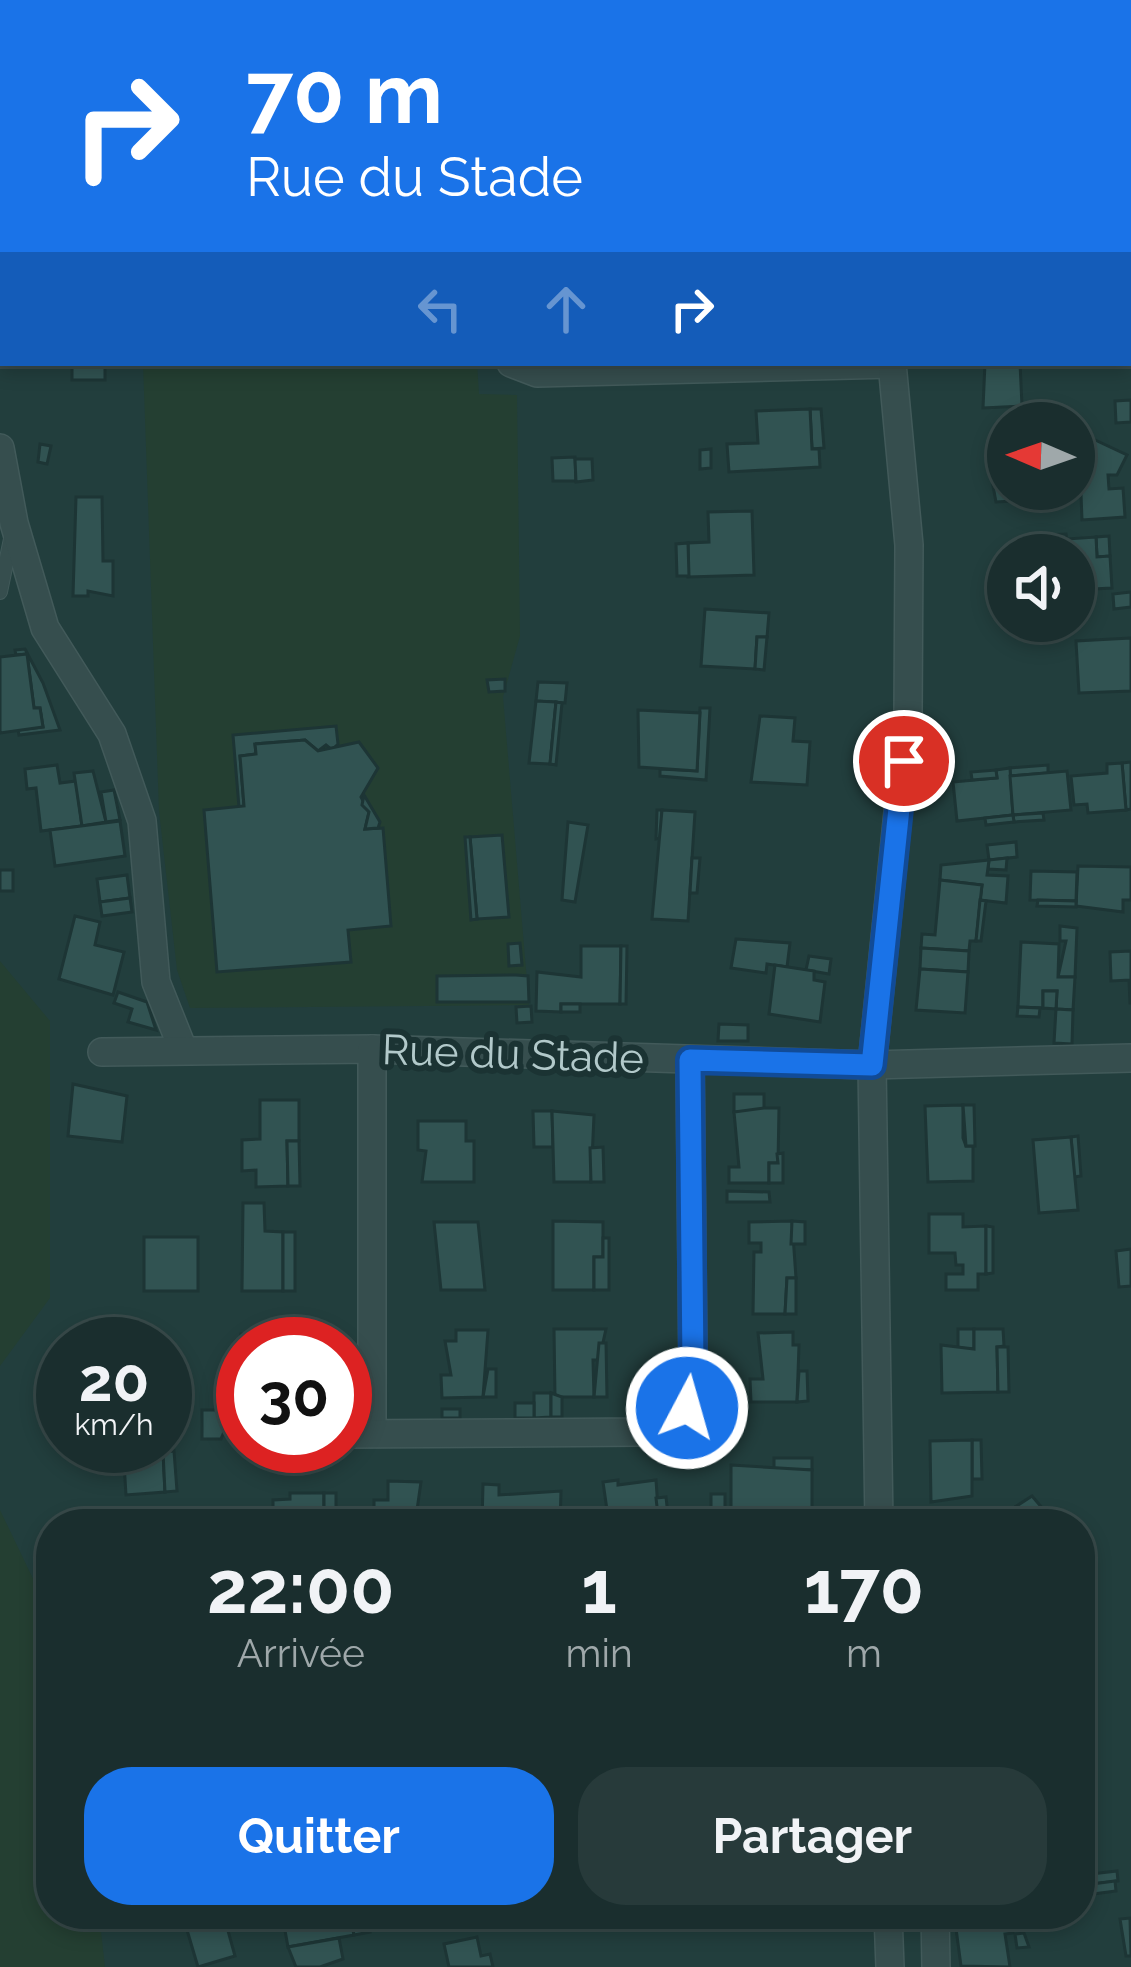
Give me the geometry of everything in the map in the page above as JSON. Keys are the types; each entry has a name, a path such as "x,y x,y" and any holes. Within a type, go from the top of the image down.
{"street":[{"path":"518,366 538,374 821,366"},
{"path":"879,1509 872,1065 908,715 909,545 892,366"},
{"path":"1,457 14,523 45,628 112,734 142,821 156,982 182,1047"},
{"name":"Rue du Stade","path":"102,1052 182,1047 372,1049 872,1065 1131,1058"},
{"path":"362,1317 372,1049"},
{"path":"372,1433 642,1432 667,1424 687,1408 693,1366 690,1060"},
{"path":"888,1929 890,1967"},
{"path":"935,1929 936,1967"}],"lane":[{"path":"0,592 14,523"}],"green space":[{"path":"143,366 477,366 479,394 517,395 520,636 503,697 529,1005 190,1008 177,970 159,811"},
{"path":"0,961 50,1021 50,1298 0,1366"},
{"path":"0,1510 36,1585 36,1929 101,1929 105,1967 0,1967"}],"building":[{"path":"72,366 105,366 105,380 72,380"},
{"path":"985,366 1020,366 1022,402 987,402 983,408"},
{"path":"1131,400 1131,422 1116,423 1115,401"},
{"path":"810,409 821,409 824,448 812,449"},
{"path":"810,409 812,449 819,449 820,467 729,472 727,444 758,443 756,411"},
{"path":"1095,440 1127,455 1117,475 1108,475 1109,489 1123,488 1125,517 1082,520 1082,510 1095,510"},
{"path":"40,444 51,446 47,464 38,462"},
{"path":"711,449 711,468 700,469 700,450"},
{"path":"575,457 576,481 553,481 552,458"},
{"path":"575,459 592,459 593,480 576,482"},
{"path":"76,497 102,497 103,561 113,561 113,596 88,591 88,596 73,596"},
{"path":"752,511 754,575 688,577 688,543 709,542 708,512"},
{"path":"1109,536 1110,556 1097,557 1096,537"},
{"path":"1095,537 1097,557 1110,556 1112,588 1095,589"},
{"path":"688,543 689,576 677,576 676,544"},
{"path":"1131,592 1131,607 1114,609 1113,594"},
{"path":"705,609 769,613 767,637 757,637 755,669 701,666"},
{"path":"757,637 767,637 764,670 755,669"},
{"path":"1131,638 1131,691 1079,693 1076,642"},
{"path":"25,649 60,730 19,735 18,730 43,727 40,708 34,708 27,654 16,655 15,650"},
{"path":"27,654 34,708 40,708 43,727 0,733 0,657"},
{"path":"505,679 505,691 489,692 487,680"},
{"path":"538,682 567,683 565,703 536,701"},
{"path":"536,701 556,702 550,764 529,763"},
{"path":"556,702 562,703 556,765 550,764"},
{"path":"700,708 710,708 706,780 660,776 660,769 697,771"},
{"path":"638,710 700,713 697,771 639,767"},
{"path":"760,716 795,718 793,741 810,742 807,785 751,782"},
{"path":"336,726 338,744 332,750 326,745 318,751 305,740 255,744 256,754 240,756 244,806 239,807 233,735"},
{"path":"305,740 318,751 359,742 378,768 361,797 369,812 365,829 383,828 391,926 348,930 351,962 217,972 204,810 244,806 240,756 256,754 255,744"},
{"path":"1131,762 1131,809 1126,810 1122,763"},
{"path":"1122,763 1126,810 1088,813 1087,804 1074,805 1071,776 1107,773 1107,764"},
{"path":"57,765 60,783 76,781 82,826 41,831 36,788 27,789 25,769"},
{"path":"1048,765 1048,773 1010,776 1010,768"},
{"path":"1010,768 1013,815 957,821 953,782 997,778 996,770"},
{"path":"996,770 997,778 972,780 971,772"},
{"path":"93,771 106,822 82,826 74,773"},
{"path":"1067,771 1071,810 1013,815 1010,776"},
{"path":"114,790 120,820 106,822 101,792"},
{"path":"364,795 380,822 378,828 365,829 369,812 362,805"},
{"path":"657,810 662,810 661,838 656,839"},
{"path":"662,810 695,812 688,921 652,919"},
{"path":"1043,813 1044,820 1014,822 1013,815"},
{"path":"1013,815 1014,822 986,825 985,818"},
{"path":"120,821 125,856 55,866 50,830"},
{"path":"568,822 588,825 575,902 562,900"},
{"path":"502,835 509,917 477,919 470,837"},
{"path":"465,837 470,837 477,919 471,920"},
{"path":"1016,842 1017,857 989,860 987,845"},
{"path":"692,858 700,858 697,893 690,893"},
{"path":"1007,858 1006,870 988,869 989,860"},
{"path":"989,860 987,875 1008,876 1006,903 980,900 982,885 940,880 941,865"},
{"path":"1078,866 1131,867 1131,900 1123,900 1123,912 1076,906"},
{"path":"0,870 13,870 13,891 0,891"},
{"path":"1031,871 1077,872 1076,901 1030,900"},
{"path":"127,875 130,898 100,902 97,879"},
{"path":"940,880 982,885 976,941 970,941 969,951 921,948 922,934 935,935"},
{"path":"130,898 132,912 102,916 100,902"},
{"path":"980,900 986,901 981,941 976,941"},
{"path":"1038,900 1076,901 1076,907 1037,906"},
{"path":"75,916 100,922 95,945 124,952 113,995 59,979"},
{"path":"1060,926 1077,928 1075,977 1058,977 1066,941 1060,941"},
{"path":"736,939 790,943 787,967 767,964 766,973 731,968"},
{"path":"1021,942 1059,944 1058,977 1075,977 1073,1010 1056,1009 1057,991 1043,991 1043,1008 1018,1007"},
{"path":"520,943 522,965 509,966 508,944"},
{"path":"581,946 621,946 620,1004 561,1004 561,1012 536,1011 537,972 581,977"},
{"path":"621,946 627,946 626,1004 620,1004"},
{"path":"921,948 969,951 968,972 920,969"},
{"path":"1131,951 1130,1003 1129,980 1111,981 1110,952"},
{"path":"809,956 831,959 829,974 806,970"},
{"path":"775,965 814,971 814,980 825,982 820,1022 769,1014"},
{"path":"920,969 968,972 965,1013 916,1010"},
{"path":"437,976 528,976 529,1002 437,1002"},
{"path":"1043,991 1057,991 1056,1009 1043,1008"},
{"path":"118,992 147,1002 156,1030 128,1022 132,1009 114,1003"},
{"path":"561,1004 580,1004 580,1012 561,1012"},
{"path":"531,1006 532,1022 517,1023 516,1007"},
{"path":"1018,1007 1040,1008 1039,1017 1017,1016"},
{"path":"1056,1009 1073,1010 1072,1044 1054,1043"},
{"path":"719,1024 748,1025 748,1041 718,1041"},
{"path":"73,1084 127,1096 122,1142 68,1136"},
{"path":"734,1094 764,1094 764,1112 734,1112"},
{"path":"260,1100 299,1100 299,1141 287,1141 288,1186 256,1187 256,1170 242,1171 242,1140 260,1139"},
{"path":"963,1105 963,1138 966,1146 973,1146 973,1181 928,1182 925,1106"},
{"path":"963,1105 974,1105 975,1146 966,1146"},
{"path":"779,1108 778,1163 769,1163 769,1183 729,1183 729,1167 739,1167 734,1112"},
{"path":"533,1111 552,1111 553,1147 534,1147"},
{"path":"552,1111 594,1115 591,1182 554,1182"},
{"path":"418,1121 466,1121 466,1141 474,1141 474,1182 422,1182 426,1151 418,1150"},
{"path":"1078,1136 1081,1176 1074,1177 1071,1137"},
{"path":"1071,1137 1078,1210 1039,1213 1033,1140"},
{"path":"287,1141 299,1141 300,1186 288,1186"},
{"path":"603,1147 604,1182 591,1182 590,1148"},
{"path":"783,1153 783,1183 769,1183 769,1163 778,1163 777,1154"},
{"path":"727,1191 769,1192 770,1202 727,1202"},
{"path":"243,1203 264,1203 265,1231 283,1232 283,1291 242,1291"},
{"path":"929,1214 963,1214 963,1227 986,1226 986,1274 978,1274 978,1290 946,1290 946,1274 963,1274 963,1265 956,1265 955,1253 929,1253"},
{"path":"553,1221 603,1222 603,1257 594,1257 594,1290 553,1290"},
{"path":"792,1221 796,1278 787,1278 785,1314 753,1314 754,1252 761,1252 761,1243 749,1243 749,1222"},
{"path":"792,1221 805,1222 805,1244 791,1244"},
{"path":"434,1222 478,1222 485,1290 441,1290"},
{"path":"986,1226 993,1227 993,1273 986,1274"},
{"path":"283,1232 295,1232 295,1291 283,1291"},
{"path":"144,1237 198,1237 198,1291 144,1291"},
{"path":"603,1238 609,1238 609,1290 594,1290 594,1257 603,1257"},
{"path":"1131,1249 1131,1286 1119,1287 1116,1251"},
{"path":"787,1278 796,1278 796,1314 785,1314"},
{"path":"554,1329 606,1329 599,1360 593,1360 594,1397 555,1397"},
{"path":"958,1329 974,1329 974,1349 958,1348"},
{"path":"974,1329 1003,1329 1004,1346 997,1347 998,1392 942,1393 941,1345 974,1349"},
{"path":"456,1330 488,1330 483,1397 442,1398 441,1375 451,1375 445,1341 456,1341"},
{"path":"793,1332 793,1345 799,1345 797,1402 751,1402 750,1379 763,1379 758,1333"},
{"path":"599,1343 606,1343 607,1397 594,1397"},
{"path":"997,1347 1008,1347 1009,1392 998,1392"},
{"path":"488,1369 496,1369 496,1397 483,1397"},
{"path":"799,1371 807,1371 808,1401 797,1402"},
{"path":"534,1393 551,1393 551,1417 534,1418"},
{"path":"551,1393 562,1397 562,1417 551,1417"},
{"path":"515,1403 534,1403 534,1418 515,1418"},
{"path":"442,1409 460,1409 460,1418 442,1418"},
{"path":"202,1410 216,1410 216,1439 202,1439"},
{"path":"972,1440 981,1440 982,1479 972,1479"},
{"path":"972,1440 972,1496 931,1502 930,1441"},
{"path":"774,1458 812,1458 812,1470 774,1470"},
{"path":"731,1465 812,1470 812,1509 731,1509"},
{"path":"125,1473 164,1473 165,1492 126,1495"},
{"path":"164,1473 176,1473 177,1491 165,1492"},
{"path":"656,1480 658,1509 607,1509 603,1482"},
{"path":"388,1481 421,1482 417,1509 374,1509 374,1500 388,1500"},
{"path":"483,1484 499,1485 499,1495 561,1491 560,1509 482,1509"},
{"path":"290,1493 324,1493 324,1509 273,1509 273,1500 290,1499"},
{"path":"324,1493 336,1493 336,1509 324,1509"},
{"path":"711,1494 725,1494 725,1509 711,1509"},
{"path":"1032,1496 1043,1509 1017,1509"},
{"path":"666,1497 667,1509 657,1509 656,1498"},
{"path":"1117,1871 1118,1881 1095,1884 1095,1874"},
{"path":"1115,1881 1116,1891 1095,1894 1095,1884"},
{"path":"1130,1918 1131,1956 1126,1956 1120,1919"},
{"path":"228,1929 235,1956 198,1967 187,1930"},
{"path":"285,1929 353,1929 354,1935 288,1947"},
{"path":"956,1929 1013,1929 1005,1934 1010,1967 961,1966"},
{"path":"1024,1933 1029,1947 1017,1948 1015,1934"},
{"path":"477,1937 481,1956 490,1954 493,1967 449,1967 444,1944"},
{"path":"339,1938 343,1959 320,1967 296,1967 288,1947"}],"route":[{"path":"687,1408 693,1366 690,1060 872,1065 904,761"}]}
